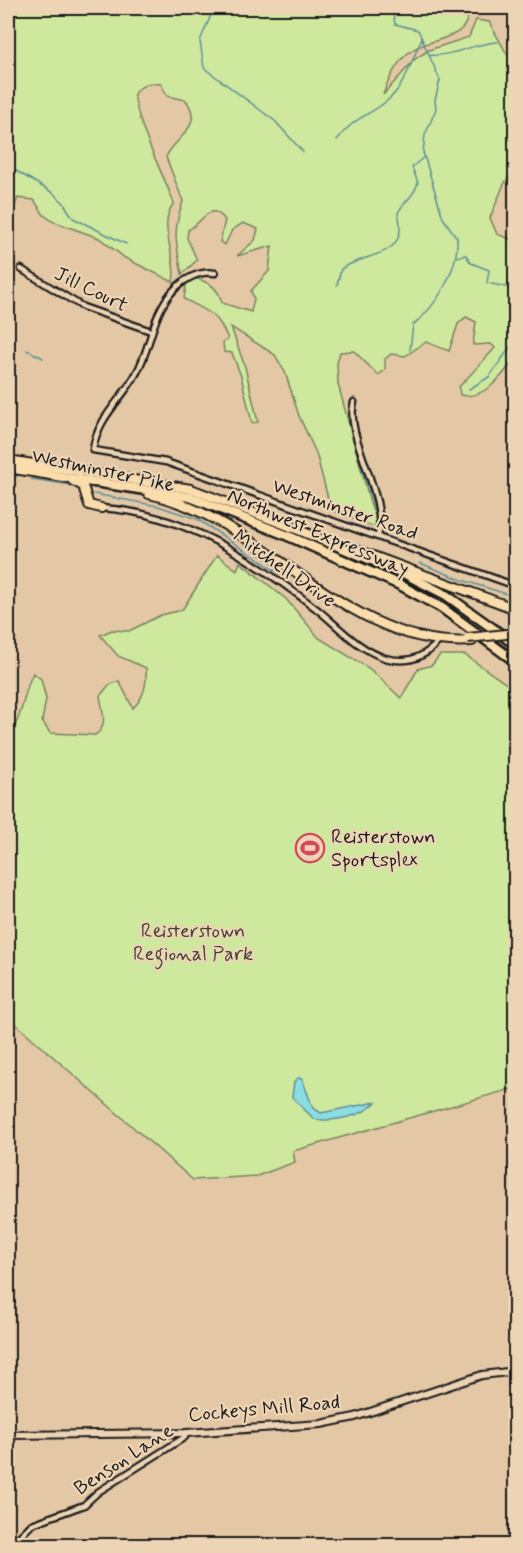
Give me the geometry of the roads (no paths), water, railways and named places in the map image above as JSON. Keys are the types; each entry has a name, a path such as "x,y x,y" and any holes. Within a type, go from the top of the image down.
{"highway":[{"name":"Westminster Pike","path":"8,460 191,489 516,609"},
{"name":"Westminster Pike","path":"8,468 153,494 199,511 381,625 438,642 516,635"},
{"path":"63,477 82,486 89,505 101,508"},
{"name":"Northwest Expressway","path":"88,481 190,497 286,535 400,585 442,608 516,662"},
{"name":"Northwest Expressway","path":"289,526 418,580 466,608 516,645"}],"street":[{"name":"Jill Court","path":"21,269 83,307 150,331"},
{"path":"150,331 163,302 178,286 201,273 215,273"},
{"name":"Westminster Road","path":"150,331 140,367 100,424 93,450 166,462 516,586"},
{"path":"354,402 353,421 380,513 378,537"},
{"name":"Mitchell Drive","path":"101,508 137,512 170,520 218,541 271,576 373,653 393,659 408,660 423,655 438,642"},
{"name":"Cockeys Mill Road","path":"8,1436 186,1432 345,1420 482,1375 516,1371"},
{"name":"Benson Lane","path":"17,1545 20,1536 32,1524 84,1505 98,1492 185,1437 186,1432"}],"water":[{"path":"298,1078 302,1079 313,1108 321,1113 376,1102 356,1115 330,1120 314,1119 292,1097 294,1082"}],"waterway":[{"path":"214,8 200,41 204,68 275,121 303,152"},
{"path":"392,8 395,24 418,30 440,80 435,100 436,109 425,135 423,152 443,218 457,238 457,250 451,273 431,307 413,325 410,350"},
{"path":"337,140 350,126 381,106 400,87 422,38"},
{"path":"429,55 447,54 498,42"},
{"path":"337,285 341,269 393,246 400,228 398,213 414,193 418,183 412,167 424,157"},
{"path":"8,166 53,193 63,202 73,218 126,244"},
{"path":"456,257 466,255 471,263 489,270 487,283 516,289"},
{"path":"8,335 14,339"},
{"path":"469,389 489,377 516,339"},
{"path":"27,350 43,358"},
{"path":"350,425 377,520"},
{"path":"8,475 18,476"},
{"path":"31,479 71,485"},
{"path":"94,494 158,506 197,519 279,573"},
{"path":"420,563 462,580 516,597"}],"place":[{"name":"Reisterstown Sportsplex","path":"310,848"}],"park label":[{"name":"Reisterstown Regional Park","path":"193,942"}]}
